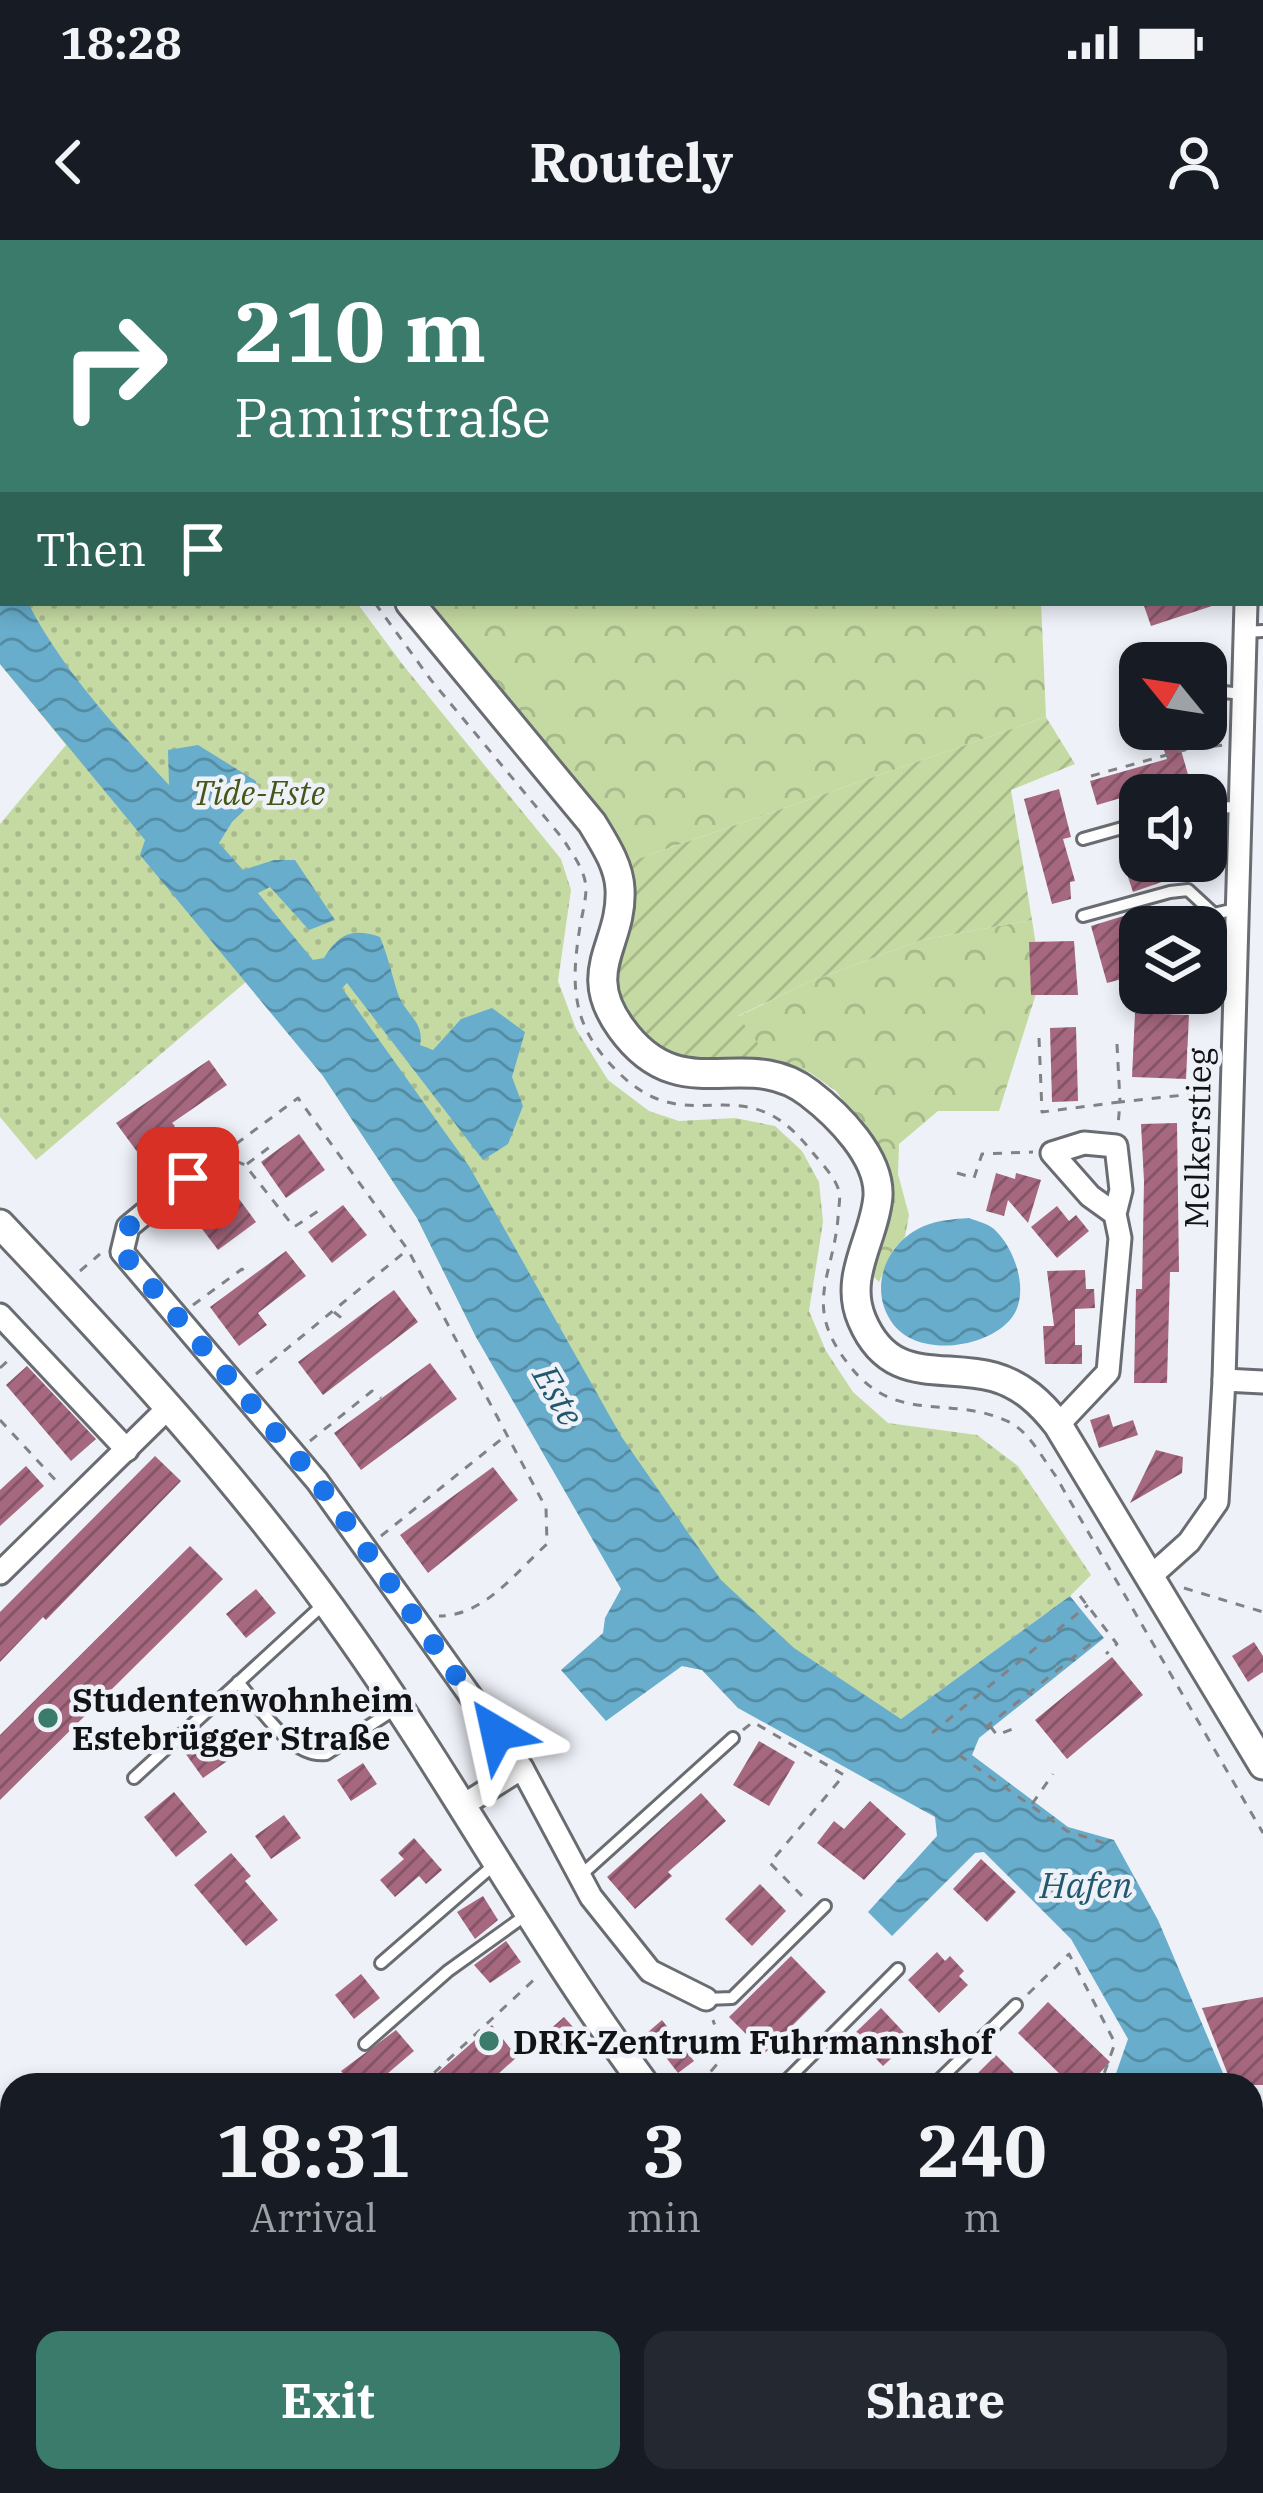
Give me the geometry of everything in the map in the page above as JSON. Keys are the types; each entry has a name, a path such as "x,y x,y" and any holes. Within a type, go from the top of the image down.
{"street":[{"path":"412,606 592,823 607,848 620,891 602,963 602,984 610,1012 622,1030 637,1047 673,1070 693,1076 756,1072 777,1077 808,1093 839,1121 869,1159 878,1191 856,1283 861,1318 873,1338 901,1364 933,1373 988,1376 1008,1382 1041,1405 1058,1425 1263,1765"},
{"name":"Melkerstieg","path":"1150,1577 1189,1543 1217,1502 1225,1380 1242,694 1254,631"},
{"path":"1058,1425 1108,1372 1120,1238 1115,1214 1121,1190 1116,1146 1084,1143 1052,1153 1090,1196 1115,1214"},
{"path":"218,1153 128,1227 122,1252 240,1387 365,1549 522,1768 591,1897 650,1971 706,1999"},
{"path":"0,1224 235,1484 326,1602 637,2073"},
{"path":"0,1316 127,1450"},
{"path":"1225,1380 1263,1382"},
{"path":"0,1573 168,1408"},
{"path":"462,1805 522,1768"}],"lane":[{"path":"1227,692 1242,694"},
{"path":"1227,807 1238,807"},
{"path":"1083,839 1119,830"},
{"path":"1083,916 1188,890 1214,914 1236,909"},
{"path":"134,1778 326,1602"},
{"path":"238,1682 295,1745 313,1756 326,1754 398,1707"},
{"path":"580,1876 733,1738"},
{"path":"380,1963 497,1862"},
{"path":"706,1999 731,1998 822,1909"},
{"path":"365,2044 430,1986 529,1912"},
{"path":"794,2073 898,1969"},
{"path":"946,2073 1016,2006"}],"path":[{"path":"377,606 430,680 580,865 586,885 573,985 578,1015 597,1047 638,1089 666,1104 771,1114 812,1151 840,1192 822,1293 833,1340 846,1361 867,1386 889,1400 1004,1419 1030,1441 1055,1474 1263,1833"},
{"path":"1091,776 1188,749 1240,743"},
{"path":"1039,1038 1042,1112 1232,1089"},
{"path":"1116,1146 1117,1044"},
{"path":"218,1153 298,1098 408,1250 546,1508 547,1544 475,1610 440,1615 423,1630"},
{"path":"245,1165 275,1143"},
{"path":"218,1153 245,1165 294,1227 321,1209"},
{"path":"957,1173 974,1178 982,1154 1052,1153"},
{"path":"240,1387 408,1250"},
{"path":"177,1317 242,1269 249,1276"},
{"path":"332,1311 344,1320"},
{"path":"294,1453 372,1391 381,1398"},
{"path":"0,1420 74,1501"},
{"path":"365,1549 506,1436"},
{"path":"439,1491 445,1499"},
{"path":"1150,1577 1263,1612"},
{"path":"1080,1596 1118,1644 1106,1654"},
{"path":"932,1732 1088,1605"},
{"path":"1015,1728 997,1735 987,1726 1094,1641"},
{"path":"733,1738 753,1722 844,1775 770,1863 822,1909"},
{"path":"959,1756 1067,1831 1113,1846"},
{"path":"1031,1806 1053,1774"},
{"path":"1016,2006 1069,1954 1115,2043 1104,2073"},
{"path":"433,2073 514,1994 559,1960"},
{"path":"706,1999 725,2055 709,2073"}],"green space":[{"name":"Tide-Este","path":"0,606 359,606 561,859 571,890 558,981 576,1029 608,1080 649,1111 679,1121 735,1118 775,1126 802,1151 819,1182 823,1222 809,1311 826,1351 853,1392 888,1423 977,1435 1018,1466 1091,1575 1070,1596 901,1719 738,1708 702,1670 682,1666 476,1337 417,1218 323,1076 247,981 36,1160 0,1117 0,824 66,745 0,664"},
{"path":"433,606 1041,606 1046,717 626,863 586,800"},
{"path":"1046,717 1075,764 1011,790 1032,920 921,940 809,982 738,1016 770,1060 678,1060 630,1028 612,990 626,863"},
{"path":"1032,920 1041,978 999,1111 938,1111 899,1144 898,1174 909,1215 905,1237 893,1250 879,1282 868,1271 892,1186 878,1148 836,1091 809,1072 770,1060 737,1017 809,982 921,940"}],"water":[{"path":"0,606 30,606 75,676 169,785 168,750 198,745 256,781 259,796 232,822 219,843 243,870 274,860 295,860 335,920 309,930 270,887 258,893 313,960 324,958 348,935 380,937 401,1001 420,1030 420,1045 433,1050 461,1019 492,1008 525,1032 512,1077 523,1106 508,1144 483,1160 347,983 342,988 469,1166 621,1436 721,1580 794,1648 901,1719 1070,1596 1104,1638 979,1738 972,1755 1068,1827 1114,1840 1158,1920 1223,2073 1116,2073 1128,2039 1071,1939 984,1852 975,1853 892,1936 868,1912 937,1836 935,1817 738,1708 702,1670 682,1666 606,1721 561,1670 603,1633 605,1618 621,1589 476,1337 417,1218 323,1076 140,855 145,840 0,664"},
{"path":"969,1218 994,1229 1009,1248 1020,1287 1016,1311 998,1331 967,1343 918,1341 893,1324 885,1310 881,1282 885,1268 899,1243 911,1233 935,1222"}],"building":[{"path":"1144,606 1212,606 1151,626"},
{"path":"1164,750 1181,750 1188,774 1119,774 1119,799 1097,805 1090,781 1167,759"},
{"path":"1059,789 1071,837 1063,839 1075,881 1070,882 1071,899 1052,904 1024,799"},
{"path":"1130,882 1162,882 1133,892"},
{"path":"1119,917 1119,980 1107,983 1091,926"},
{"path":"1074,941 1078,995 1031,995 1029,942"},
{"path":"1135,1014 1189,1015 1186,1079 1132,1077"},
{"path":"1076,1027 1078,1101 1052,1102 1050,1028"},
{"path":"209,1060 227,1085 138,1153 116,1123"},
{"path":"1177,1123 1179,1272 1170,1272 1167,1383 1134,1383 1136,1289 1142,1289 1141,1124"},
{"path":"299,1134 325,1170 286,1198 261,1162"},
{"path":"996,1173 1041,1180 1028,1223 1008,1200 1004,1216 986,1211"},
{"path":"231,1188 256,1222 218,1250 193,1217"},
{"path":"343,1205 367,1235 332,1263 308,1232"},
{"path":"1057,1206 1069,1221 1076,1215 1089,1231 1057,1258 1031,1227"},
{"path":"286,1251 306,1276 258,1313 267,1325 239,1346 210,1307"},
{"path":"1085,1270 1086,1289 1094,1289 1095,1308 1075,1309 1075,1345 1082,1345 1082,1364 1045,1364 1043,1326 1054,1326 1047,1271"},
{"path":"394,1290 418,1322 323,1395 298,1362"},
{"path":"430,1363 457,1399 361,1470 334,1433"},
{"path":"27,1366 96,1439 71,1461 6,1385"},
{"path":"1109,1414 1113,1427 1133,1420 1138,1435 1099,1448 1090,1420"},
{"path":"1156,1450 1183,1457 1182,1473 1130,1503"},
{"path":"155,1456 181,1481 0,1662 0,1612"},
{"path":"26,1466 44,1486 0,1526 0,1490"},
{"path":"493,1467 518,1500 428,1573 400,1535"},
{"path":"190,1546 223,1579 0,1800 0,1735"},
{"path":"256,1589 276,1613 246,1638 226,1614"},
{"path":"1254,1642 1263,1656 1263,1672 1248,1682 1232,1656"},
{"path":"1112,1657 1143,1695 1067,1759 1035,1720"},
{"path":"214,1730 233,1757 203,1778 185,1753"},
{"path":"759,1741 795,1762 769,1806 733,1785"},
{"path":"363,1763 377,1784 351,1801 337,1780"},
{"path":"174,1792 207,1832 176,1857 144,1817"},
{"path":"701,1793 726,1821 668,1872 672,1876 635,1909 607,1877"},
{"path":"870,1801 906,1834 864,1880 817,1843 834,1821 844,1829"},
{"path":"284,1815 301,1838 271,1859 255,1836"},
{"path":"414,1838 442,1870 426,1884 419,1876 395,1897 380,1880 404,1859 398,1853"},
{"path":"231,1853 251,1876 245,1881 278,1920 246,1946 194,1885"},
{"path":"981,1859 1016,1892 987,1922 953,1889"},
{"path":"760,1884 786,1911 752,1946 725,1919"},
{"path":"483,1896 498,1920 475,1939 457,1912"},
{"path":"506,1941 521,1962 490,1983 474,1965"},
{"path":"937,1952 945,1961 950,1956 964,1971 959,1976 968,1985 939,2013 908,1980"},
{"path":"791,1956 826,1992 765,2053 729,2017"},
{"path":"361,1974 380,1998 354,2019 335,1995"},
{"path":"1263,1997 1263,2073 1227,2073 1202,2008"},
{"path":"1048,2002 1110,2062 1099,2073 1059,2073 1018,2033"},
{"path":"881,2008 911,2040 883,2066 853,2035"},
{"path":"564,2017 580,2035 555,2057 539,2039"},
{"path":"662,2020 694,2061 678,2073 647,2033"},
{"name":"DRK-Zentrum Fuhrmannshof","path":"492,2025 517,2057 499,2073 438,2073"},
{"path":"396,2030 414,2051 388,2073 341,2071"},
{"path":"996,2055 1014,2073 978,2073"}],"place":[{"name":"Studentenwohnheim Estebrügger Straße","path":"48,1718"},
{"name":"DRK-Zentrum Fuhrmannshof","path":"489,2041"}],"route":[{"path":"188,1178 128,1227 122,1252 317,1481 497,1733"}],"water label":[{"name":"Este","path":"559,1395"},
{"name":"Hafen","path":"1086,1884"}]}
